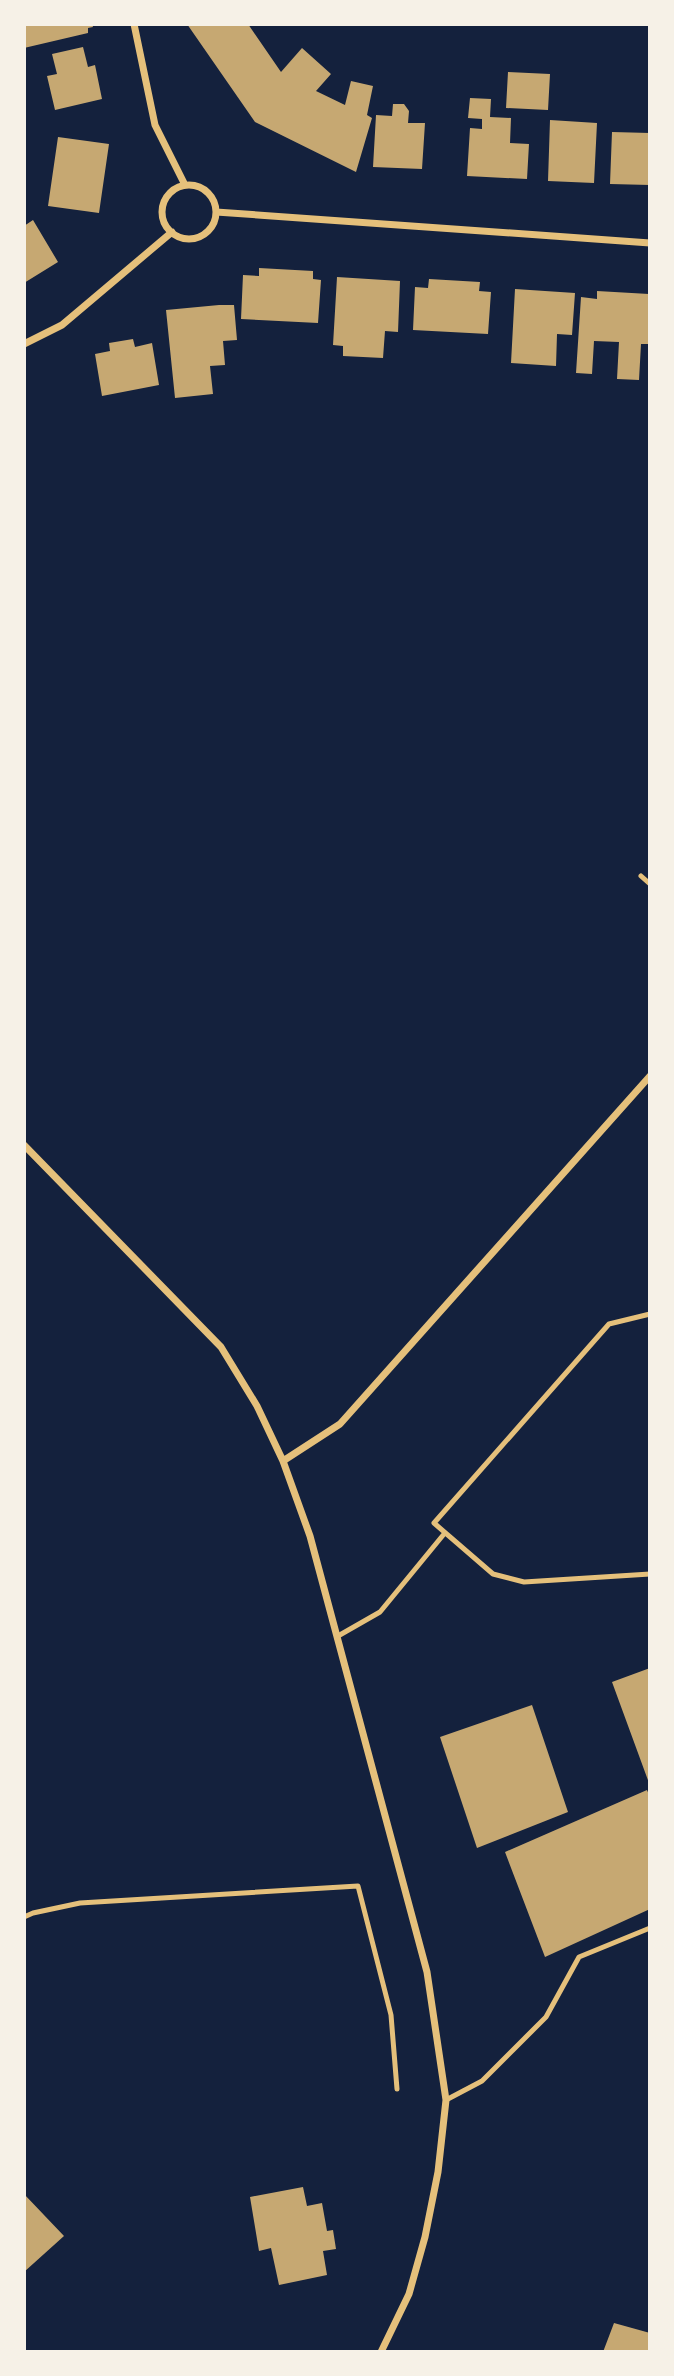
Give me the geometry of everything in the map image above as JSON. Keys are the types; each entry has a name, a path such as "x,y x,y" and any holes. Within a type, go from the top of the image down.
{"street":[{"path":"134,24 155,125 185,185"},
{"path":"185,185 195,186 210,195 216,212 210,229 203,235 184,239 172,232 163,216 163,207 172,191 185,185"},
{"path":"216,212 649,243"},
{"path":"24,344 62,325 172,232"},
{"path":"283,1461 340,1424 649,1076"},
{"path":"24,1145 221,1347 257,1406 283,1461 310,1536 427,1972 446,2100 438,2172 425,2237 409,2294 381,2351"}],"lane":[{"path":"641,876 649,884"},
{"path":"649,1314 609,1324 434,1523 493,1574 524,1582 649,1574"},
{"path":"338,1636 380,1612 444,1534"},
{"path":"24,1917 80,1903 358,1886 391,2015 397,2089"},
{"path":"446,2100 482,2081 546,2017 579,1957 649,1928"}],"building":[{"path":"24,24 92,24 93,27 88,28 88,33 24,48"},
{"path":"187,24 248,24 281,72 302,48 331,74 316,91 345,105 351,81 373,86 367,115 372,118 356,172 255,122"},
{"path":"83,47 88,67 95,65 102,99 55,110 47,76 57,74 52,54"},
{"path":"508,72 550,74 548,110 506,108"},
{"path":"470,98 491,99 490,117 511,118 510,143 529,144 527,179 467,176 470,128 482,129 482,119 468,118"},
{"path":"393,104 404,104 409,111 408,123 425,123 422,169 373,167 376,115 392,116"},
{"path":"550,120 597,123 594,183 548,181"},
{"path":"612,132 650,133 650,185 610,184"},
{"path":"58,137 109,144 99,213 48,206"},
{"path":"33,220 58,262 24,283 24,226"},
{"path":"259,268 313,271 313,279 321,280 318,323 241,319 243,275 259,276"},
{"path":"337,277 400,281 398,332 385,331 383,358 343,356 343,346 333,345"},
{"path":"429,279 480,282 479,291 491,292 488,334 413,330 415,287 428,288"},
{"path":"515,289 575,293 572,335 557,334 556,366 511,363"},
{"path":"597,291 649,294 650,344 641,344 639,380 617,379 619,342 594,341 592,374 576,373 581,297 597,299"},
{"path":"234,305 237,340 223,341 225,365 210,366 213,394 175,398 166,310"},
{"path":"133,339 135,347 152,343 159,385 102,396 95,354 110,351 109,343"},
{"path":"650,1668 650,1783 649,1783 612,1682"},
{"path":"532,1705 568,1812 477,1848 440,1737"},
{"path":"647,1790 650,1797 650,1909 545,1957 505,1852"},
{"path":"303,2187 307,2206 322,2203 327,2231 333,2230 336,2249 323,2251 327,2275 279,2285 271,2248 259,2251 250,2197"},
{"path":"24,2194 64,2236 24,2272"},
{"path":"614,2323 650,2333 650,2352 603,2352"}]}
